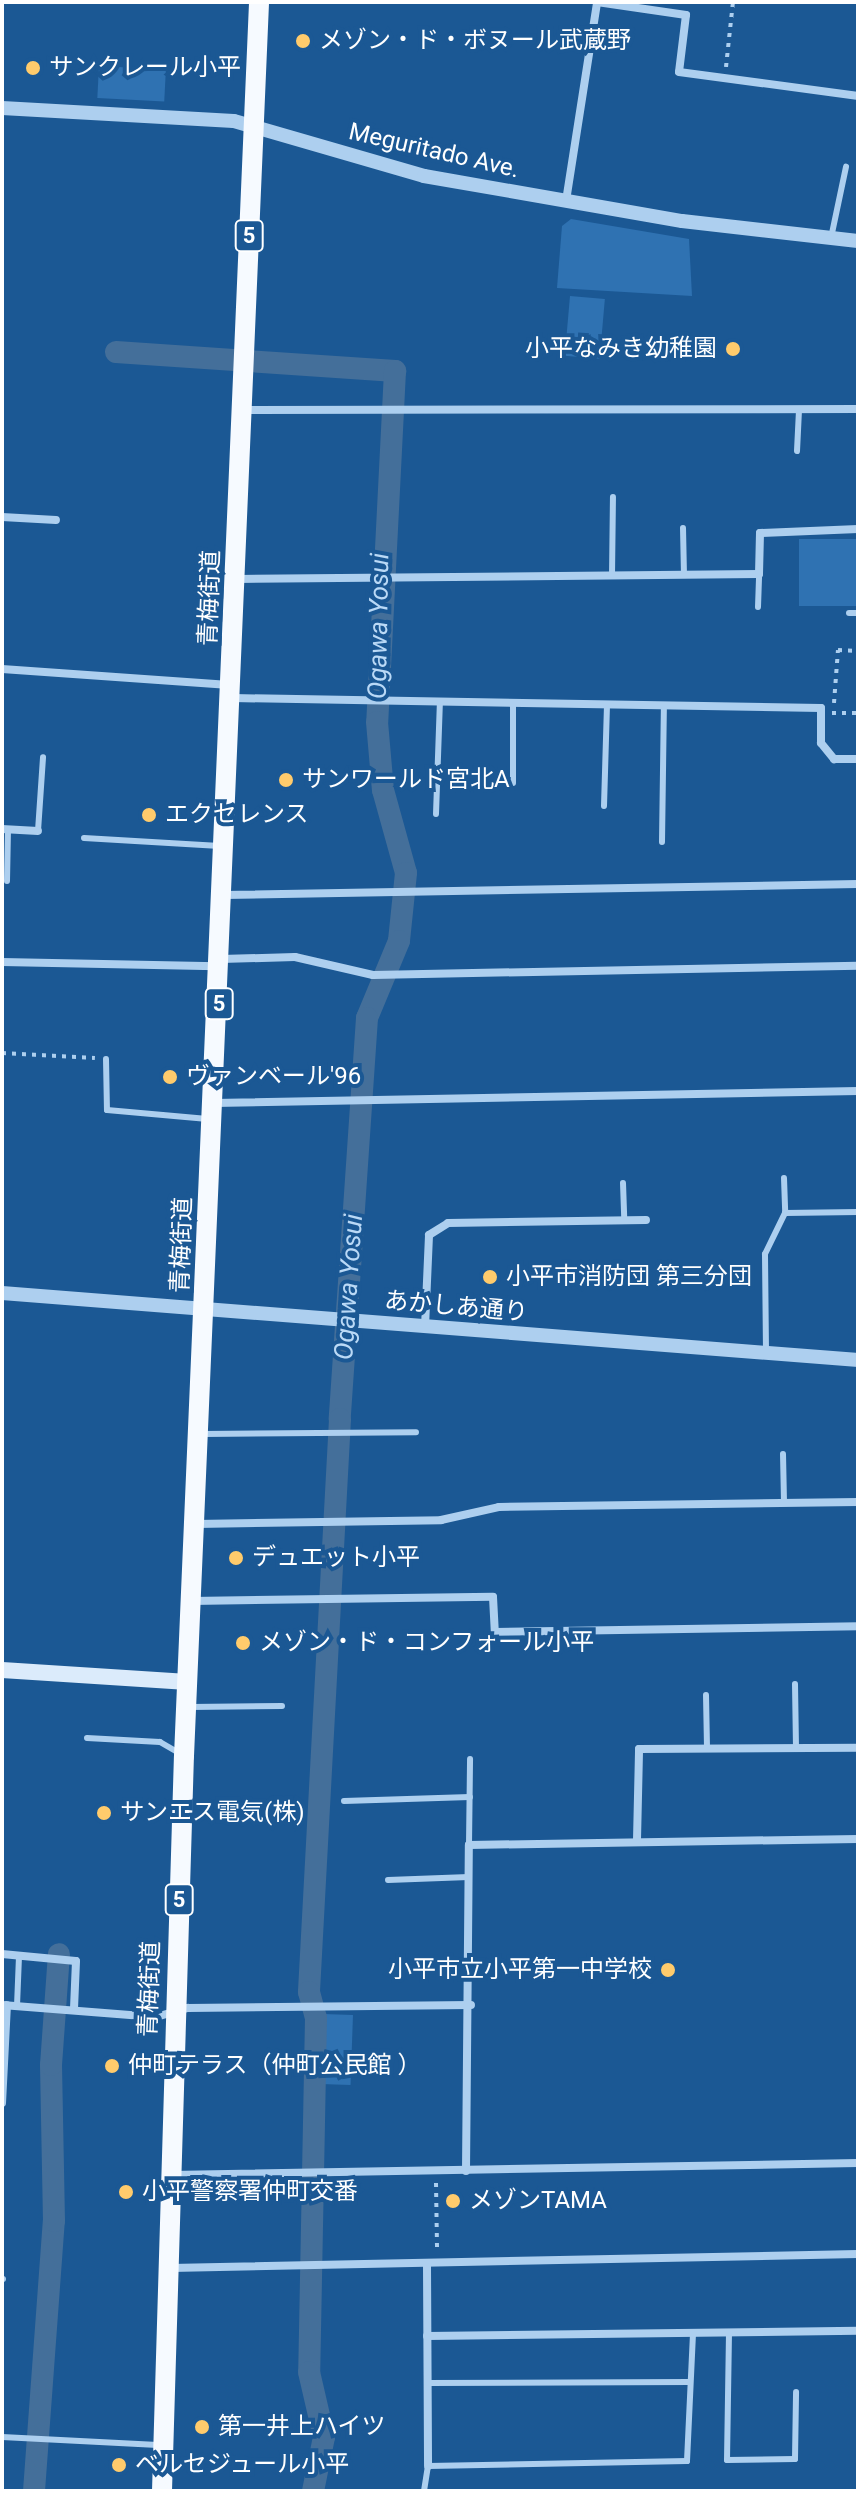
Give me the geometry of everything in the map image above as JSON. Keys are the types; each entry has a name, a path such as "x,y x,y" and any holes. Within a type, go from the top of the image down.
{"main road":[{"name":"青梅街道","path":"162,2491 169,2175 184,1756 227,847 259,2"},
{"path":"2,1670 188,1682"}],"street":[{"path":"566,202 597,2 686,15 679,72 858,96"},
{"name":"Meguritado Ave.","path":"2,108 253,125 424,176 566,202 858,241"},
{"path":"244,410 402,406 435,415 858,409"},
{"path":"2,517 56,520"},
{"path":"237,579 759,574 760,533 858,529"},
{"path":"2,669 233,692 366,701 821,710 821,743 834,759 858,759"},
{"path":"5,829 38,831"},
{"path":"224,895 858,884"},
{"path":"2,962 221,962 295,957 373,975 858,966"},
{"path":"214,1111 369,1100 858,1091"},
{"path":"425,1327 429,1235 448,1223 646,1220"},
{"name":"あかしあ通り","path":"2,1293 858,1360"},
{"path":"194,1524 441,1520 499,1507 858,1502"},
{"path":"191,1601 493,1597 495,1632 858,1626"},
{"path":"637,1840 639,1749 858,1748"},
{"path":"466,2171 471,2005 469,1845 637,1840 858,1839"},
{"path":"2,1954 76,1961 72,2009"},
{"path":"2,2103 9,2005 175,2012 303,2006 471,2005"},
{"path":"169,2175 858,2163"},
{"path":"167,2268 427,2266 858,2254"},
{"path":"427,2266 428,2466"},
{"path":"427,2336 858,2331"}],"lane":[{"path":"831,238 846,167"},
{"path":"797,451 799,410"},
{"path":"612,576 613,497"},
{"path":"683,528 684,575"},
{"path":"758,607 759,574"},
{"path":"849,613 858,613"},
{"path":"436,814 440,702"},
{"path":"513,703 513,783"},
{"path":"604,806 607,705"},
{"path":"662,842 664,705"},
{"path":"38,831 43,757"},
{"path":"5,829 7,881"},
{"path":"84,838 227,847"},
{"path":"106,1059 107,1110 214,1111"},
{"path":"766,1354 765,1254 785,1213 784,1178"},
{"path":"623,1183 624,1220"},
{"path":"785,1213 858,1212"},
{"path":"199,1434 416,1432"},
{"path":"783,1454 784,1503"},
{"path":"795,1684 796,1749"},
{"path":"706,1695 707,1749"},
{"path":"186,1707 282,1706"},
{"path":"87,1738 160,1742 184,1756"},
{"path":"469,1845 470,1759"},
{"path":"344,1801 470,1797"},
{"path":"388,1880 469,1877"},
{"path":"9,2005 19,1956"},
{"path":"424,2491 428,2466 680,2465 687,2461 693,2333"},
{"path":"729,2333 727,2460 795,2459 796,2392"},
{"path":"427,2383 690,2382"},
{"path":"2,2437 164,2445"}],"path":[{"path":"725,80 733,2"},
{"path":"821,710 836,703 838,650 858,651"},
{"path":"821,710 858,713"},
{"path":"2,1053 106,1059"},
{"path":"436,2172 438,2264"}],"shaded area":[{"path":"99,66 166,70 164,101 97,98"},
{"path":"571,219 689,239 692,296 557,288 562,226"},
{"path":"570,296 605,299 600,359 565,356"},
{"path":"799,539 858,539 858,606 799,606"},
{"path":"323,2014 353,2015 351,2085 321,2084"}],"waterway":[{"name":"Ogawa Yosui","path":"116,352 395,371 377,722 383,790 406,873 399,941 367,1018 340,1419 309,1992 316,2018 309,2372 324,2437 313,2491"},
{"path":"34,2491 54,2221 51,2065 59,1954"}],"place":[{"name":"メゾン・ド・ボヌール武蔵野","path":"303,41"},
{"name":"サンクレール小平","path":"33,68"},
{"name":"小平なみき幼稚園","path":"733,349"},
{"name":"サンワールド宮北A","path":"286,780"},
{"name":"エクセレンス","path":"149,815"},
{"name":"ヴァンベール'96","path":"170,1077"},
{"name":"小平市消防団 第三分団","path":"490,1277"},
{"name":"デュエット小平","path":"236,1558"},
{"name":"メゾン・ド・コンフォール小平","path":"243,1643"},
{"name":"サンエス電気(株)","path":"104,1813"},
{"name":"小平市立小平第一中学校","path":"668,1970"},
{"name":"仲町テラス（仲町公民館 ）","path":"112,2066"},
{"name":"小平警察署仲町交番","path":"126,2192"},
{"name":"メゾンTAMA","path":"453,2201"},
{"name":"第一井上ハイツ","path":"202,2427"},
{"name":"ベルセジュール小平","path":"119,2465"}]}
